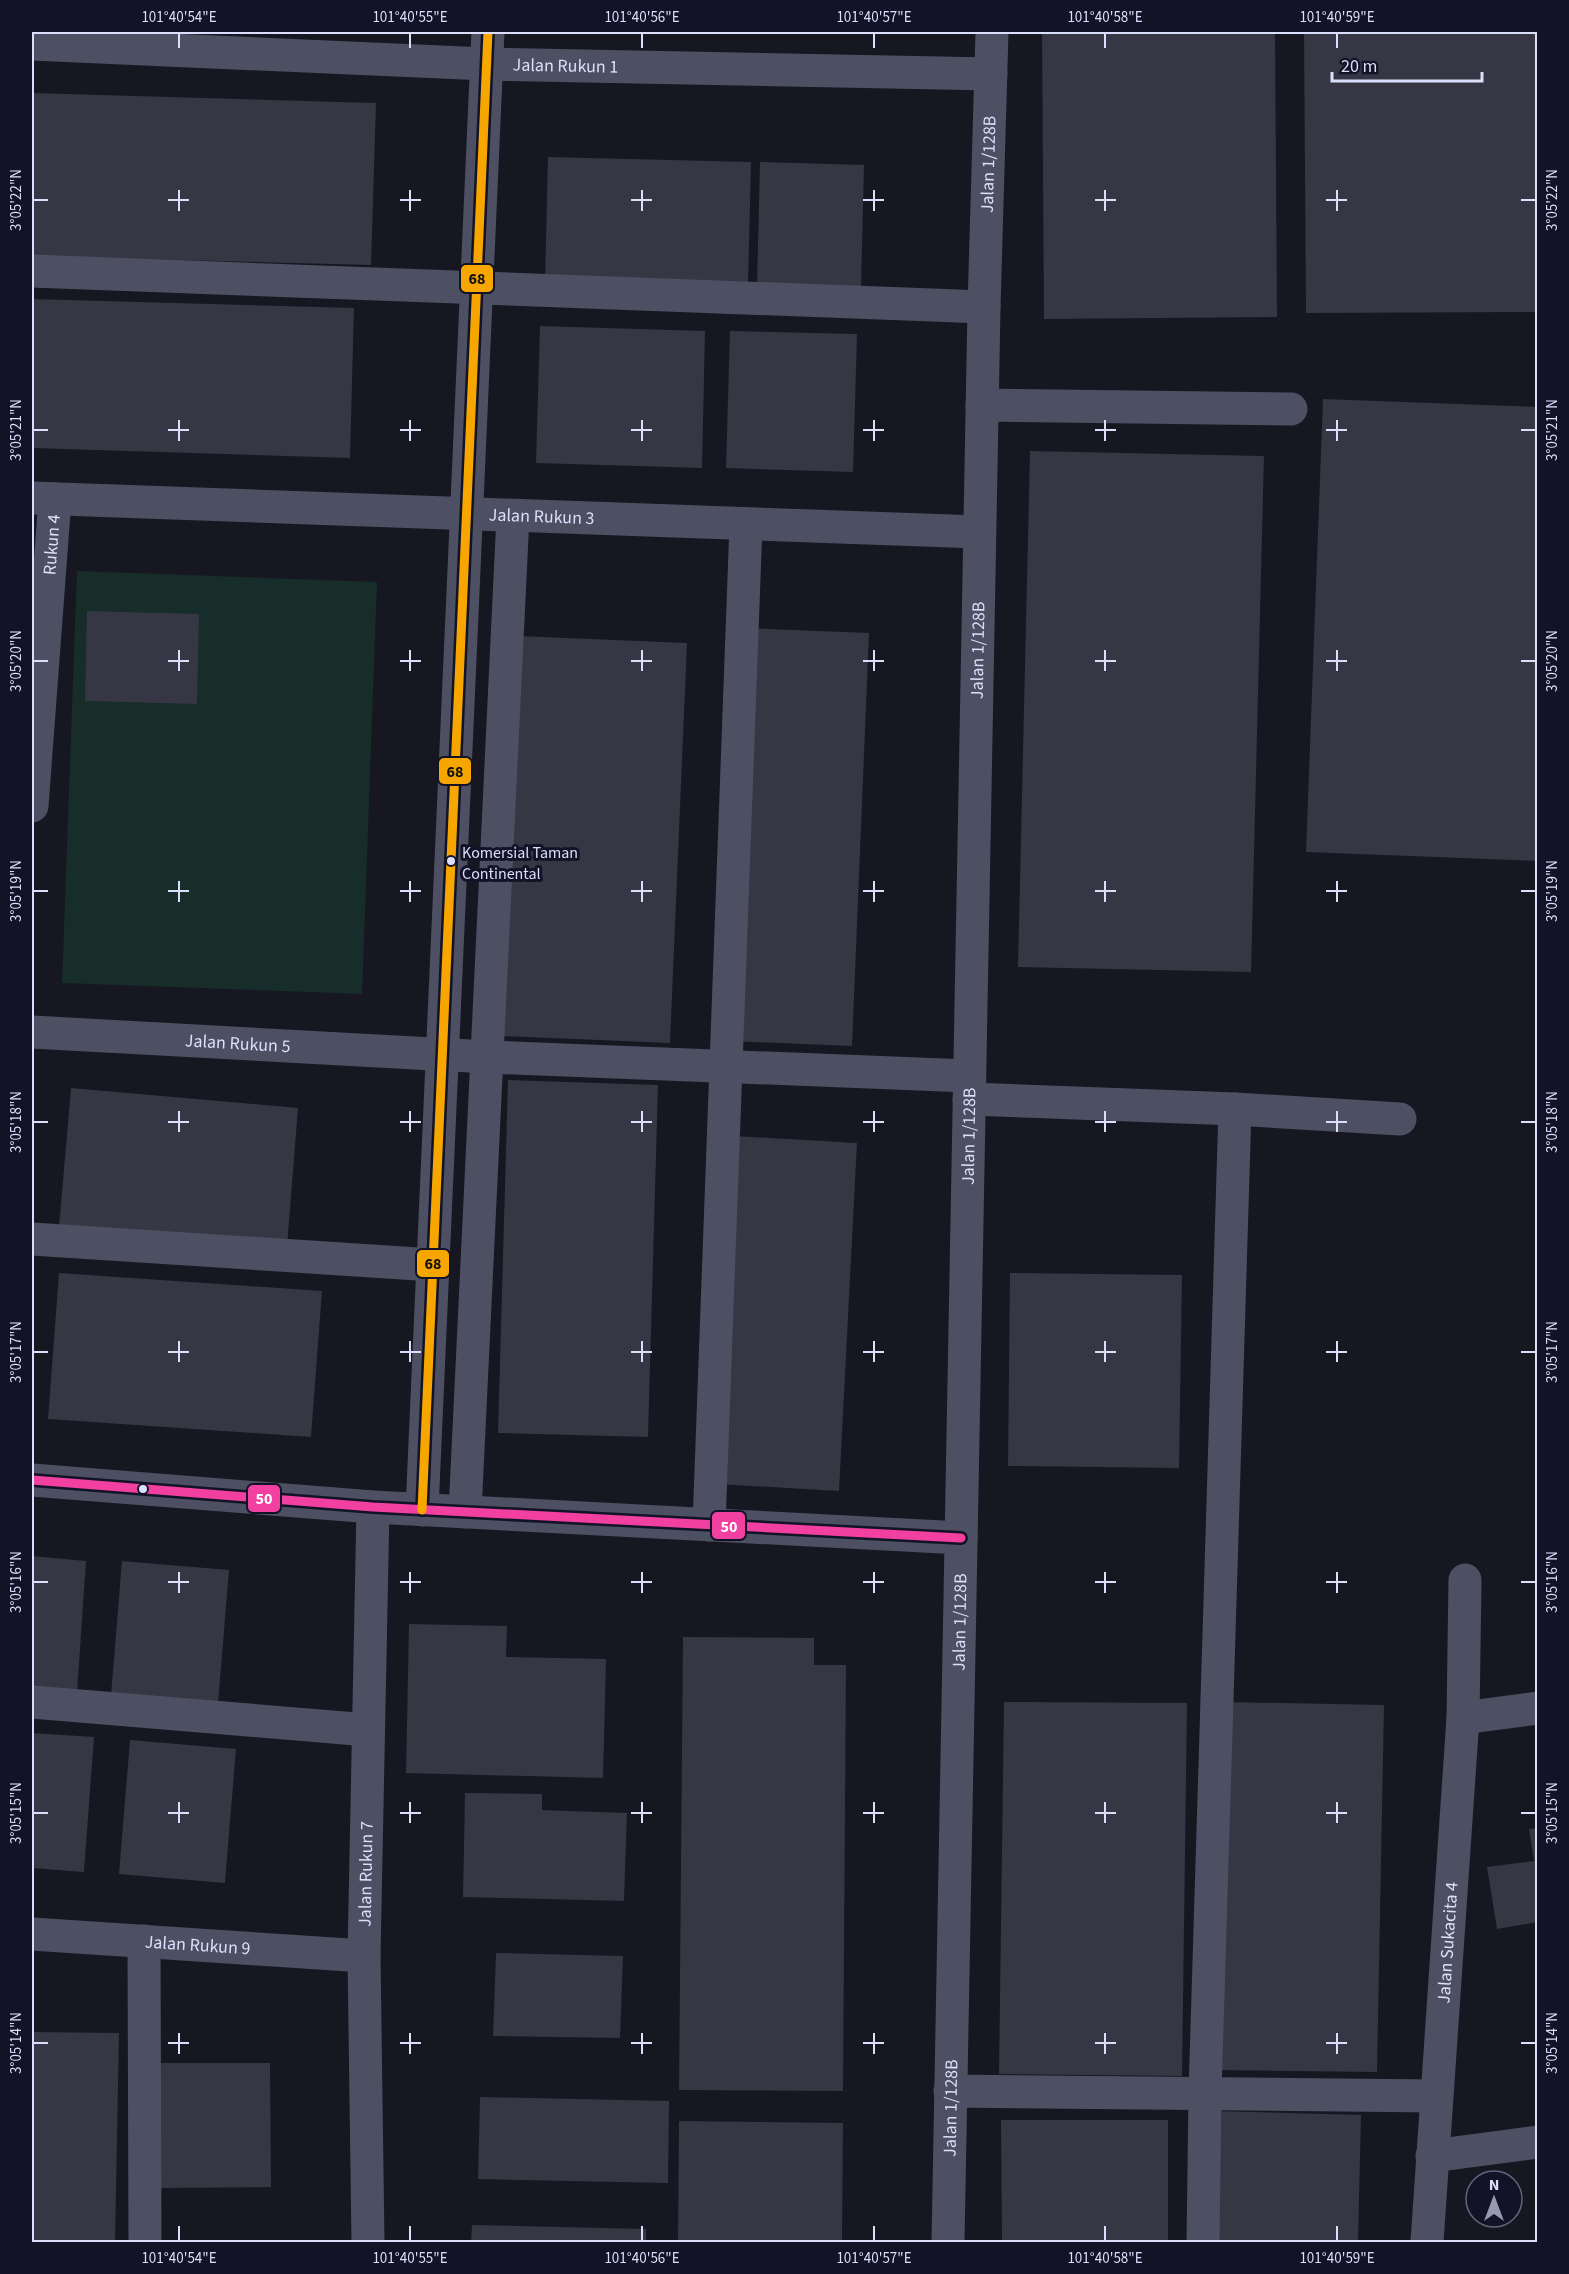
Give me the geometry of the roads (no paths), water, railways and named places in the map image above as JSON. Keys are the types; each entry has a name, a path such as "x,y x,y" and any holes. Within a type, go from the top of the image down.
{"street":[{"path":"422,1510 488,32"},
{"name":"Jalan 1/128B","path":"948,2242 982,405 992,32"},
{"name":"Jalan Rukun 1","path":"32,45 486,64 991,74"},
{"path":"32,271 984,307"},
{"path":"982,405 1291,409"},
{"name":"Jalan Rukun 3","path":"43,499 980,532"},
{"name":"Rukun 4","path":"32,806 43,499"},
{"path":"465,1512 513,516"},
{"path":"709,1525 746,524"},
{"name":"Jalan Rukun 5","path":"32,1032 442,1055 726,1066 1235,1108 1400,1119"},
{"path":"1203,2242 1205,2093 1235,1108"},
{"path":"32,1239 433,1265"},
{"path":"32,1480 373,1508 961,1538"},
{"name":"Jalan Rukun 7","path":"368,2242 364,1956 373,1508"},
{"name":"Jalan Sukacita 4","path":"1428,2242 1463,1718 1466,1580"},
{"path":"32,1702 368,1730"},
{"path":"1463,1718 1538,1708"},
{"name":"Jalan Rukun 9","path":"32,1934 364,1956"},
{"path":"144,1941 145,2242"},
{"path":"950,2091 1436,2096"},
{"path":"1432,2156 1538,2142"}],"place":[{"name":"Komersial Taman Continental","path":"451,861"}]}
